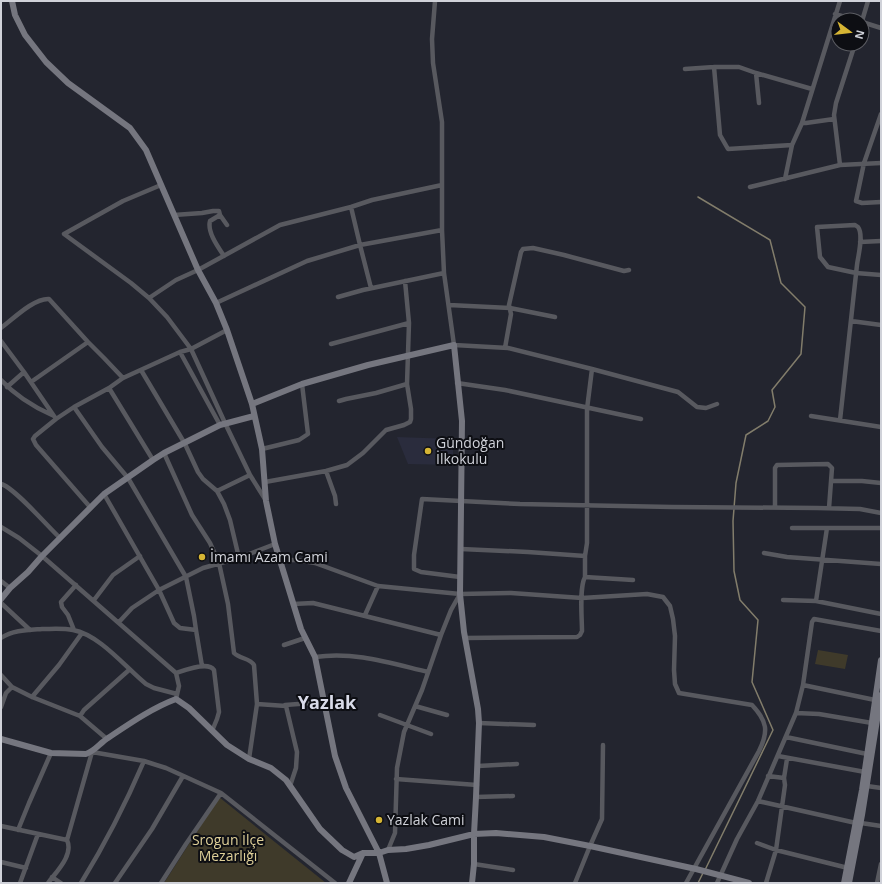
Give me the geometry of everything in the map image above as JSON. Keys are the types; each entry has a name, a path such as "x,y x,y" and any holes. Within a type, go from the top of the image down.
{"street":[{"path":"12,1 15,16 25,35 41,56 68,83 130,128 146,150 198,270 216,303 227,330 252,404 262,449 266,501 275,544 292,604 305,638 315,657 335,756 346,788 379,853 387,883"},
{"path":"436,1 432,39 433,63 442,122 442,230 444,273 454,345 462,421 460,594 465,638 478,709 479,723 472,883"},
{"path":"836,12 840,1"},
{"path":"865,12 868,1"},
{"path":"870,24 881,28"},
{"path":"785,179 792,145 802,123 830,30"},
{"path":"840,165 834,119 836,103 852,52"},
{"path":"714,67 720,135 728,149 792,145"},
{"path":"685,69 739,67 756,74 812,89"},
{"path":"756,74 759,103"},
{"path":"881,114 864,163 856,201 862,203 881,202"},
{"path":"802,123 806,124 834,119"},
{"path":"750,187 840,165 881,163"},
{"path":"161,185 123,201 64,234 125,278 149,298 167,317 191,348 222,424"},
{"path":"149,298 176,280 198,270 280,225 351,207 372,200 442,185"},
{"path":"351,207 371,288"},
{"path":"174,215 219,211 227,225"},
{"path":"220,215 210,221 208,226 224,256"},
{"path":"840,420 856,273 860,242 860,231 855,225 817,227 820,257 828,267 856,273 881,275"},
{"path":"216,303 307,261 360,245 442,230"},
{"path":"860,242 881,242"},
{"path":"505,348 511,314 509,305 521,252 523,249 533,248 624,271 629,270"},
{"path":"338,297 371,288 444,273"},
{"path":"265,482 326,471 347,465 363,453 386,430 410,422 411,409 407,384 409,323 405,281"},
{"path":"1,328 40,300 49,299 123,378"},
{"path":"449,305 510,308 555,317"},
{"path":"851,321 881,325"},
{"path":"331,344 409,323"},
{"path":"90,507 38,448 33,439 35,436 54,417 108,388 123,378 191,348 227,330"},
{"path":"1,341 37,390 54,417"},
{"path":"31,382 88,342"},
{"path":"252,404 302,384 368,364 454,345 505,348 678,392 697,407 706,408 717,404"},
{"path":"180,352 266,501"},
{"path":"465,638 577,637 582,631 583,580 585,577 585,556 587,543 587,409 592,369"},
{"path":"141,370 185,444 203,479 217,491 230,520 239,558"},
{"path":"7,387 24,372"},
{"path":"1,380 7,387 31,404 54,417"},
{"path":"457,383 505,390 587,409 641,419"},
{"path":"262,449 299,440 308,434 302,384"},
{"path":"339,401 376,394 407,384"},
{"path":"108,388 153,460"},
{"path":"74,407 102,447 128,478 186,577 202,666"},
{"path":"1,599 10,588 28,572 104,494 164,453 185,444 222,424 254,416"},
{"path":"811,416 881,427"},
{"path":"164,453 192,515 210,543 219,563 228,604 233,650 237,656 252,662 254,666 257,704 249,759"},
{"path":"775,507 776,465 828,464 832,468 829,508"},
{"path":"326,471 335,496 336,504"},
{"path":"217,491 250,475"},
{"path":"831,481 862,481 881,483"},
{"path":"1,484 6,485 16,494 60,538"},
{"path":"104,494 159,590 174,624 180,628 196,630"},
{"path":"460,577 421,572 414,568 414,555 422,499 587,506 829,508 860,509 881,513"},
{"path":"1,526 42,556 119,622 176,674 179,686 176,697 107,739 92,752 86,754 51,753 1,739"},
{"path":"792,528 881,528"},
{"path":"816,601 827,528"},
{"path":"119,622 132,608 159,590 203,568 239,558 275,544"},
{"path":"461,549 585,556"},
{"path":"764,553 787,558 881,564"},
{"path":"94,600 113,575 140,556"},
{"path":"280,560 297,560 315,563 378,586 460,594 511,593 582,598 647,594 663,597 670,606 673,619 675,636 675,684 679,693 752,705 759,712 766,725 764,742 686,883"},
{"path":"585,577 633,580"},
{"path":"1,581 10,588"},
{"path":"74,630 61,602 76,585"},
{"path":"364,615 378,586"},
{"path":"388,850 395,833 396,768 404,732 451,610 460,594"},
{"path":"783,600 816,601 881,614"},
{"path":"1,603 30,630"},
{"path":"292,604 313,603 441,635"},
{"path":"716,883 737,839 758,801 796,713 803,685 812,622 814,619 881,630"},
{"path":"1,638 23,630 74,630 101,643 146,684 176,697 227,745 249,759 271,768 286,780 320,829 342,850 354,857 363,853 379,853 388,850 429,845 474,834 496,833 544,837 590,846 695,868 750,883"},
{"path":"32,697 59,665 82,633"},
{"path":"284,645 305,638"},
{"path":"315,657 332,654 366,657 428,672"},
{"path":"844,883 867,786 876,731 881,660"},
{"path":"176,674 202,666 209,666 214,670 219,712 212,731"},
{"path":"80,716 84,710 129,670"},
{"path":"1,675 12,687 32,697 80,716 107,739"},
{"path":"803,685 878,696"},
{"path":"1,706 6,693 12,687"},
{"path":"876,731 872,724 878,696"},
{"path":"257,704 286,706 285,705 325,702"},
{"path":"286,706 297,752 296,768 290,786"},
{"path":"415,706 447,715"},
{"path":"796,713 819,714 872,724"},
{"path":"380,715 432,734"},
{"path":"479,723 534,725"},
{"path":"849,883 867,754 876,731"},
{"path":"786,737 867,754"},
{"path":"575,883 602,819 602,745"},
{"path":"92,752 144,761 221,793 335,883"},
{"path":"48,883 64,861 69,850 67,840 92,752"},
{"path":"18,830 51,753"},
{"path":"778,756 787,759 864,772"},
{"path":"766,883 776,850 787,759"},
{"path":"81,883 115,823 144,761"},
{"path":"478,766 517,764"},
{"path":"115,883 152,829 183,776"},
{"path":"768,776 784,778"},
{"path":"396,779 477,785"},
{"path":"867,786 881,788"},
{"path":"161,883 221,793"},
{"path":"476,797 513,796"},
{"path":"758,801 858,823 881,826"},
{"path":"1,826 67,840"},
{"path":"20,883 38,834"},
{"path":"757,843 776,850 848,868"},
{"path":"349,883 363,853"},
{"path":"1,862 26,868"},
{"path":"474,864 513,870"},
{"path":"877,883 881,864"},
{"path":"52,877 61,883"}],"shaded area":[{"name":"Gündoğan İlkokulu","path":"397,437 453,439 453,465 408,464"}],"green space":[{"path":"818,650 848,655 845,669 815,664"},
{"name":"Srogun İlçe Mezarlığı","path":"219,797 326,883 164,883"}],"waterway":[{"path":"698,197 770,240 781,283 805,307 801,354 772,390 775,407 768,421 746,435 736,483 733,521 734,571 740,600 758,620 752,682 773,730 705,870"},
{"path":"698,883 703,873"}],"place":[{"name":"Gündoğan İlkokulu","path":"428,451"},
{"name":"İmamı Azam Cami","path":"202,557"},
{"name":"Yazlak Cami","path":"379,820"}],"district":[{"name":"Yazlak","path":"327,703"}]}
